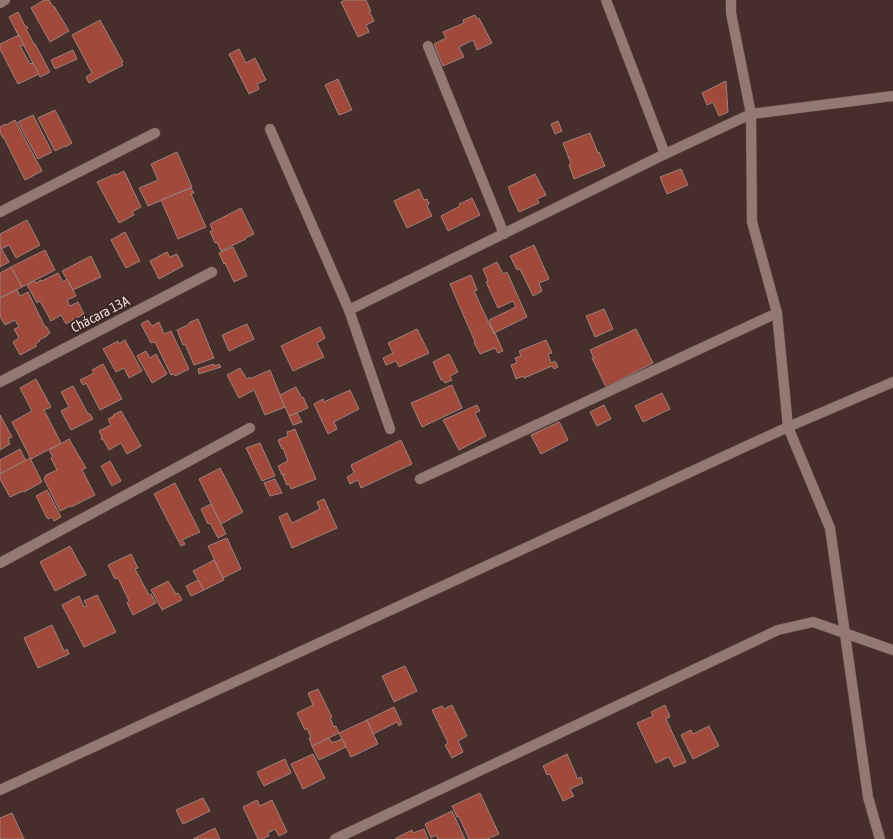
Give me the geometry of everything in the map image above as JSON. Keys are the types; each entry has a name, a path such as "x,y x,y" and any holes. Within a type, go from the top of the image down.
{"street":[{"path":"0,3 5,0"},
{"path":"606,0 665,154"},
{"path":"731,0 731,13 751,114 752,222 777,313 788,428 830,528 868,797 880,839"},
{"path":"428,46 504,234"},
{"path":"349,310 665,154 751,114 893,96"},
{"path":"270,129 349,310 390,429"},
{"path":"0,212 156,133"},
{"name":"Chácara 13A","path":"0,382 212,272"},
{"path":"420,479 777,313"},
{"path":"0,790 788,428 893,382"},
{"path":"0,563 250,428"},
{"path":"335,839 778,630 813,622 893,650"}],"building":[{"path":"44,0 49,0 53,7 54,6 69,31 50,42 31,8"},
{"path":"345,0 366,0 374,21 366,25 369,32 358,37 341,2"},
{"path":"18,12 25,26 28,28 26,29 50,72 40,77 9,17"},
{"path":"475,15 477,19 479,18 492,43 477,50 473,40 459,47 464,57 443,66 434,44 446,38 443,32 464,23 463,20"},
{"path":"100,20 123,62 121,63 123,65 89,83 86,77 92,73 72,35"},
{"path":"19,35 24,45 20,46 30,64 33,63 39,74 18,84 0,49 0,44"},
{"path":"239,49 246,63 255,58 266,80 257,84 259,89 249,94 229,54"},
{"path":"73,50 77,59 55,69 51,60"},
{"path":"338,79 352,110 339,115 325,85"},
{"path":"726,81 728,112 719,116 713,102 707,105 702,93"},
{"path":"55,110 72,143 55,151 38,118"},
{"path":"33,115 52,152 38,159 18,122"},
{"path":"15,120 42,171 25,180 0,133 0,127"},
{"path":"558,121 562,131 555,134 551,124"},
{"path":"590,133 605,166 574,179 569,165 571,164 563,143"},
{"path":"177,152 192,187 148,206 139,188 158,180 151,164"},
{"path":"681,169 688,185 667,194 660,177"},
{"path":"124,171 141,207 132,212 134,215 119,223 97,182"},
{"path":"535,174 546,195 537,199 539,203 519,212 508,187"},
{"path":"191,188 194,193 191,194 206,227 178,239 161,200"},
{"path":"419,189 424,200 427,199 429,204 427,206 432,216 407,228 394,201"},
{"path":"472,198 480,215 448,231 441,216 460,206 459,204"},
{"path":"241,208 254,234 221,251 217,242 215,243 210,231 213,231 210,224"},
{"path":"27,220 40,245 16,258 9,245 1,249 0,234"},
{"path":"125,232 140,261 126,268 111,240"},
{"path":"534,245 549,279 539,283 542,291 533,296 520,269 517,270 510,256"},
{"path":"0,246 9,262 0,267"},
{"path":"233,247 247,276 234,282 219,253"},
{"path":"45,250 55,270 22,287 11,267"},
{"path":"167,252 170,257 177,254 183,266 159,279 150,261"},
{"path":"91,256 101,277 73,290 62,271"},
{"path":"497,262 503,274 507,272 527,317 494,333 489,320 516,307 513,301 498,308 486,282 488,281 483,269"},
{"path":"11,267 22,287 0,298 0,273"},
{"path":"58,273 63,282 67,279 76,296 67,300 70,306 78,302 84,314 66,324 61,315 51,321 40,301 37,303 27,285 34,281 36,283 41,280 42,281"},
{"path":"471,275 477,290 474,291 503,351 498,353 495,348 480,354 450,284"},
{"path":"17,290 20,296 28,292 45,327 46,326 50,333 35,344 37,346 20,355 13,342 19,338 14,329 19,327 15,320 5,325 0,317 0,298"},
{"path":"604,309 613,329 595,337 586,316"},
{"path":"198,319 214,358 194,365 177,330"},
{"path":"148,320 152,326 159,322 164,334 171,331 189,369 175,376 174,374 171,375 155,342 151,343 141,324"},
{"path":"247,324 254,339 229,351 222,335"},
{"path":"320,327 325,338 317,343 324,357 293,371 281,346"},
{"path":"417,329 429,353 399,367 396,361 386,365 383,358 393,353 388,343"},
{"path":"636,329 653,363 606,387 592,358 594,358 590,350"},
{"path":"125,340 142,371 129,378 124,368 116,372 103,349 118,341 119,344"},
{"path":"546,340 552,353 548,354 551,363 555,361 558,367 554,369 552,366 524,378 523,376 516,379 511,365 517,363 515,358 521,356 519,351"},
{"path":"146,351 150,358 156,354 167,374 152,383 137,356"},
{"path":"449,354 458,372 450,376 452,380 445,383 441,380 433,362"},
{"path":"103,364 122,399 100,410 86,383 83,385 80,380 94,373 92,370"},
{"path":"214,364 215,366 219,364 221,367 199,374 198,369"},
{"path":"240,368 247,379 250,377 251,379 270,370 285,407 265,415 254,390 239,398 227,375"},
{"path":"36,379 51,407 44,410 61,443 31,459 12,422 32,411 20,388"},
{"path":"452,385 462,408 422,427 411,403"},
{"path":"73,386 88,414 90,414 93,419 71,430 61,411 69,407 61,392"},
{"path":"296,387 308,408 289,416 280,395"},
{"path":"350,390 359,409 334,422 337,429 328,434 314,404 323,399 324,402"},
{"path":"662,393 670,409 643,422 635,406"},
{"path":"477,405 480,411 475,413 486,436 459,450 443,420"},
{"path":"604,405 611,419 597,426 590,412"},
{"path":"121,411 141,446 127,454 121,443 109,450 103,439 102,440 99,431 111,425 108,419"},
{"path":"297,413 302,422 293,425 289,416"},
{"path":"0,415 12,437 8,439 10,444 0,450"},
{"path":"559,422 568,440 541,454 531,435"},
{"path":"295,429 316,479 291,489 289,484 287,485 283,476 285,474 282,475 278,466 288,461 278,440 288,436 287,432"},
{"path":"69,439 86,468 82,470 95,495 60,511 44,479 46,475 57,470 49,450"},
{"path":"401,440 412,464 361,488 358,480 350,484 347,477 354,473 351,465"},
{"path":"260,443 275,476 262,481 246,448"},
{"path":"20,449 26,461 0,474 0,460"},
{"path":"30,458 42,482 24,492 23,491 10,497 0,479 0,474"},
{"path":"110,461 121,481 112,486 101,466"},
{"path":"220,468 243,512 221,524 199,479"},
{"path":"275,479 282,493 270,496 264,483"},
{"path":"175,483 200,532 182,540 185,544 181,546 154,494"},
{"path":"47,490 61,517 54,521 52,517 49,519 47,518 36,496"},
{"path":"324,499 337,528 292,548 279,517 287,513 292,523 320,509 317,502"},
{"path":"211,504 226,534 218,538 210,523 208,524 201,509"},
{"path":"227,538 241,569 223,578 208,546"},
{"path":"70,546 86,575 55,591 40,562"},
{"path":"131,554 138,568 135,569 149,595 151,594 156,603 133,615 127,603 129,601 118,578 115,579 108,565"},
{"path":"214,560 224,580 204,590 193,571"},
{"path":"198,580 204,590 191,596 186,586"},
{"path":"168,581 176,594 178,593 182,600 162,610 151,590"},
{"path":"97,595 116,632 84,647 62,605 79,596 84,607 87,606 84,601"},
{"path":"52,625 64,651 67,649 69,654 38,668 24,638"},
{"path":"405,666 417,691 394,702 382,676"},
{"path":"318,689 332,717 330,718 334,727 336,726 339,733 312,746 307,728 305,730 297,713 313,705 308,693"},
{"path":"452,705 467,736 458,741 463,752 452,758 445,745 448,743 432,710 442,706 444,709"},
{"path":"665,705 670,717 666,719 686,762 674,767 669,757 656,763 637,723 653,716 651,712"},
{"path":"394,707 402,724 399,726 397,722 373,734 367,720"},
{"path":"367,720 378,744 351,757 339,733"},
{"path":"709,726 719,746 693,759 681,735 691,730 693,734"},
{"path":"329,738 331,742 342,739 346,747 319,760 312,746"},
{"path":"313,754 325,778 303,789 291,764"},
{"path":"567,754 577,779 581,777 583,783 570,789 574,796 563,801 550,774 547,775 543,766"},
{"path":"285,759 291,773 264,786 257,772"},
{"path":"480,793 499,834 487,839 469,839 452,806"},
{"path":"203,798 210,811 183,824 176,810"},
{"path":"257,800 260,806 272,800 287,832 279,836 275,829 268,833 269,836 258,839 243,807"},
{"path":"452,811 465,839 438,839 436,835 431,838 425,824"},
{"path":"12,813 24,839 0,839 0,818"},
{"path":"215,828 220,839 193,839"},
{"path":"424,829 428,839 396,839 412,830 413,833"}]}
